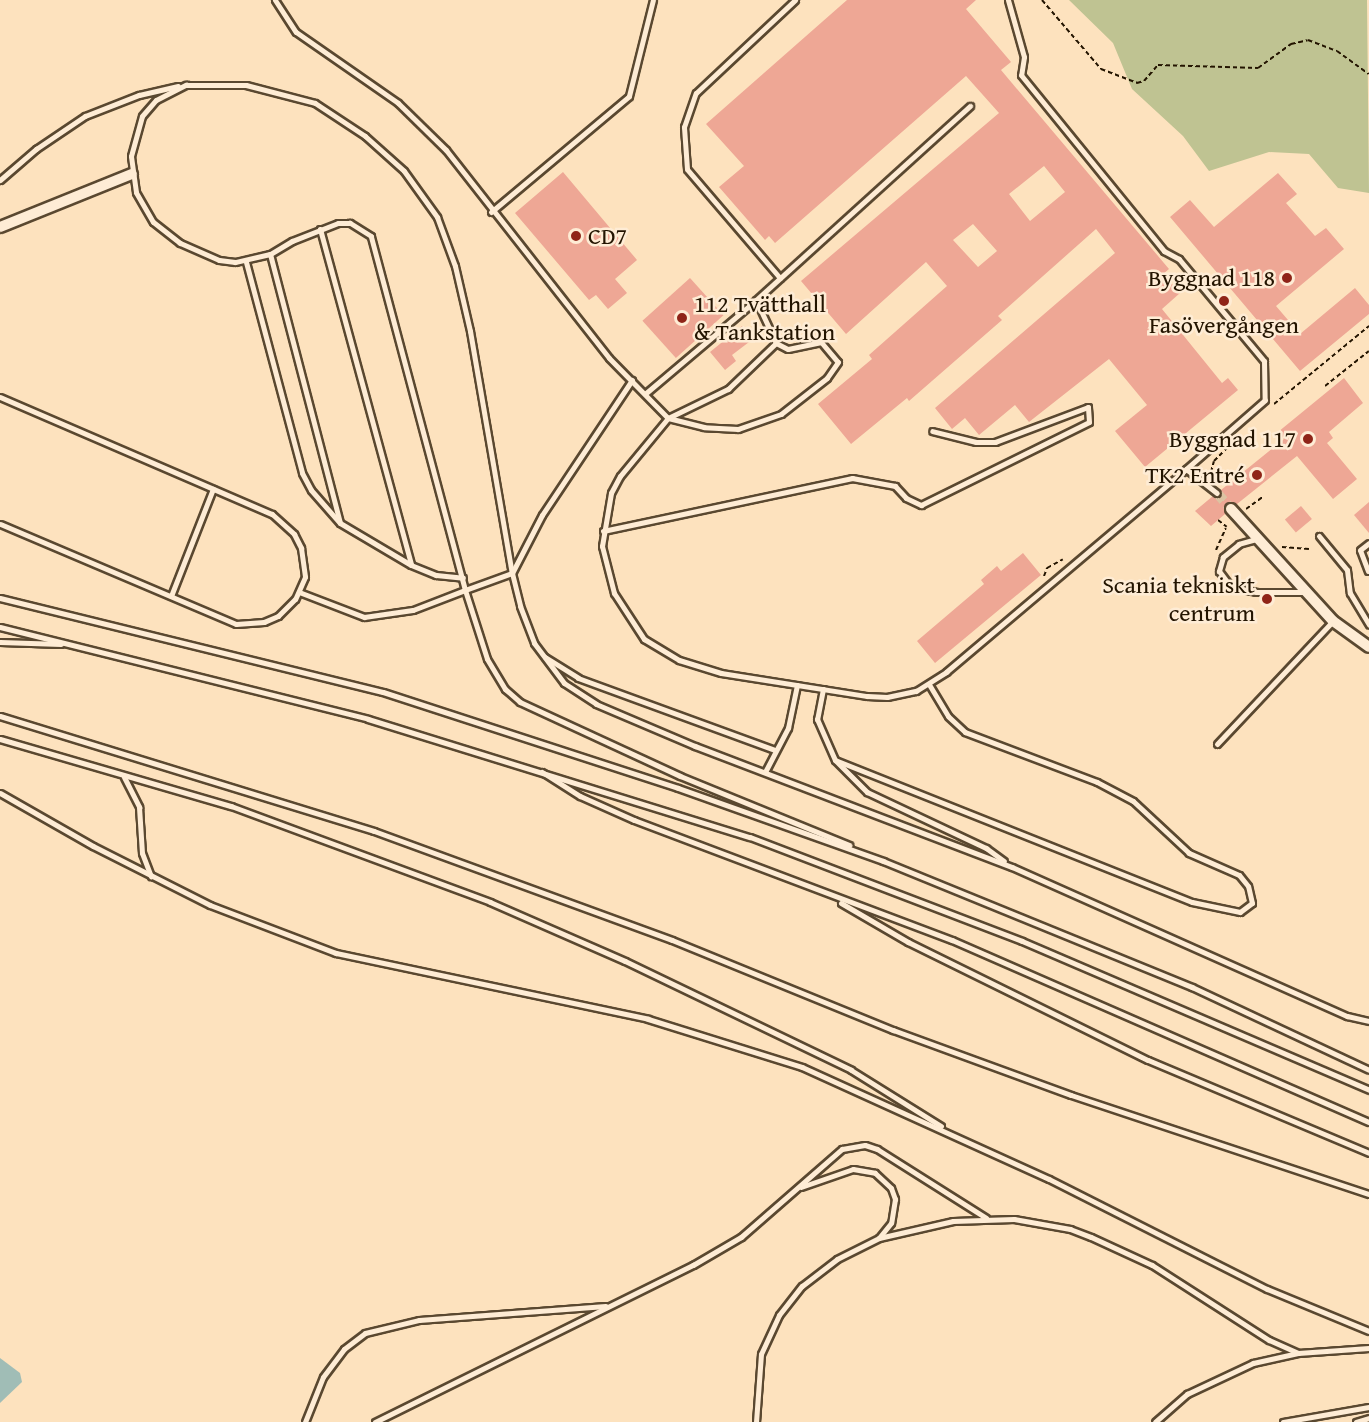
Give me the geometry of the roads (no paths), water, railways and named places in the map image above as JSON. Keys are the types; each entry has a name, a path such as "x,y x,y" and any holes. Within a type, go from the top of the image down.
{"street":[{"path":"0,227 132,174"},
{"path":"1231,509 1304,592 1333,621 1369,647"}],"lane":[{"path":"275,0 296,32 398,103 446,150 491,212 609,358 646,393 668,418 704,427 738,429 781,414 827,378 838,362 821,342 788,349 776,343 756,300"},
{"path":"491,212 629,96 653,0"},
{"path":"780,278 687,169 684,127 696,93 795,0"},
{"path":"776,343 728,389 668,418 620,476 611,493 603,531 607,576 644,639 694,666 797,685 887,697 929,684 1265,400 1264,361 1179,260 1164,251 1021,75 1024,57 1008,0"},
{"path":"186,85 156,100 142,116 133,139 132,174 143,208 166,234 219,260 246,262 270,254 320,229 350,223 363,228 375,243 465,590 487,659 505,689 520,702 680,776 1192,987 1369,1070"},
{"path":"0,180 36,149 85,116 139,94 186,85 246,85 315,103 365,136 404,171 437,218 455,266 470,331 512,573 520,606 541,655 564,683 596,704 1012,867 1347,1016 1369,1021"},
{"path":"646,393 756,300 970,106"},
{"path":"320,229 411,565"},
{"path":"270,254 340,523"},
{"path":"246,262 302,473 322,505 340,523 411,565 436,575 463,578"},
{"path":"299,592 364,617 413,610 512,573 542,515 632,380"},
{"path":"0,397 272,514 294,534 304,562 299,592 278,616 252,624 222,620 0,524"},
{"path":"603,531 852,478 895,486 906,498 921,505 1089,422 1088,407 995,441 976,441 932,431"},
{"path":"1186,469 1217,492"},
{"path":"171,596 213,489"},
{"path":"1319,536 1347,570 1350,593 1369,625"},
{"path":"1256,539 1239,544 1223,557 1219,571 1231,587 1256,592 1304,592"},
{"path":"1368,571 1360,550 1369,543"},
{"path":"0,598 268,661 467,717 883,861"},
{"path":"1217,744 1333,621"},
{"path":"0,627 368,718 536,768 750,837 884,886 1022,941 1369,1090"},
{"path":"0,642 74,644"},
{"path":"541,655 578,678 775,750"},
{"path":"835,760 1192,902 1240,912 1252,903 1248,886 1239,875 1189,853 1133,801 1097,782 966,732 948,716 929,684"},
{"path":"765,772 788,728 797,685"},
{"path":"823,689 817,719 820,733 835,760 867,792 986,848 1012,867"},
{"path":"0,716 375,831 672,940 893,1030 1026,1079 1296,1173 1369,1194"},
{"path":"0,739 231,806 418,874 554,929 851,1070 918,1109 948,1132"},
{"path":"536,768 580,796 634,820 829,897 952,940 1369,1122"},
{"path":"123,776 139,807 142,854 152,877"},
{"path":"0,793 152,877 210,905 336,953 648,1019 763,1054 948,1132 1276,1293 1369,1331"},
{"path":"829,897 908,942 1128,1050 1369,1153"},
{"path":"375,1422 693,1265 741,1237 799,1188 830,1155 865,1145 888,1155 939,1191 986,1218"},
{"path":"799,1188 853,1170 875,1173 891,1188 895,1199 891,1222 879,1238"},
{"path":"756,1422 761,1354 779,1315 820,1271 879,1238 937,1223 986,1218 1062,1227 1119,1248 1269,1340 1298,1353"},
{"path":"305,1422 322,1377 344,1349 365,1333 419,1320 608,1306"},
{"path":"1155,1422 1209,1381 1253,1363 1298,1353 1369,1348"},
{"path":"1283,1422 1369,1407"},
{"path":"1356,1422 1369,1418"}],"water":[{"path":"0,1358 20,1373 22,1382 0,1403"}],"tunnel":[{"path":"1217,493 1231,509"}],"place":[{"name":"CD7","path":"576,236"},
{"name":"Byggnad 118","path":"1287,278"},
{"name":"Fasövergången","path":"1224,301"},
{"name":"112 Tvätthall & Tankstation","path":"682,318"},
{"name":"Byggnad 117","path":"1308,439"},
{"name":"TK2 Entré","path":"1257,475"},
{"name":"Scania tekniskt centrum","path":"1267,599"}]}
